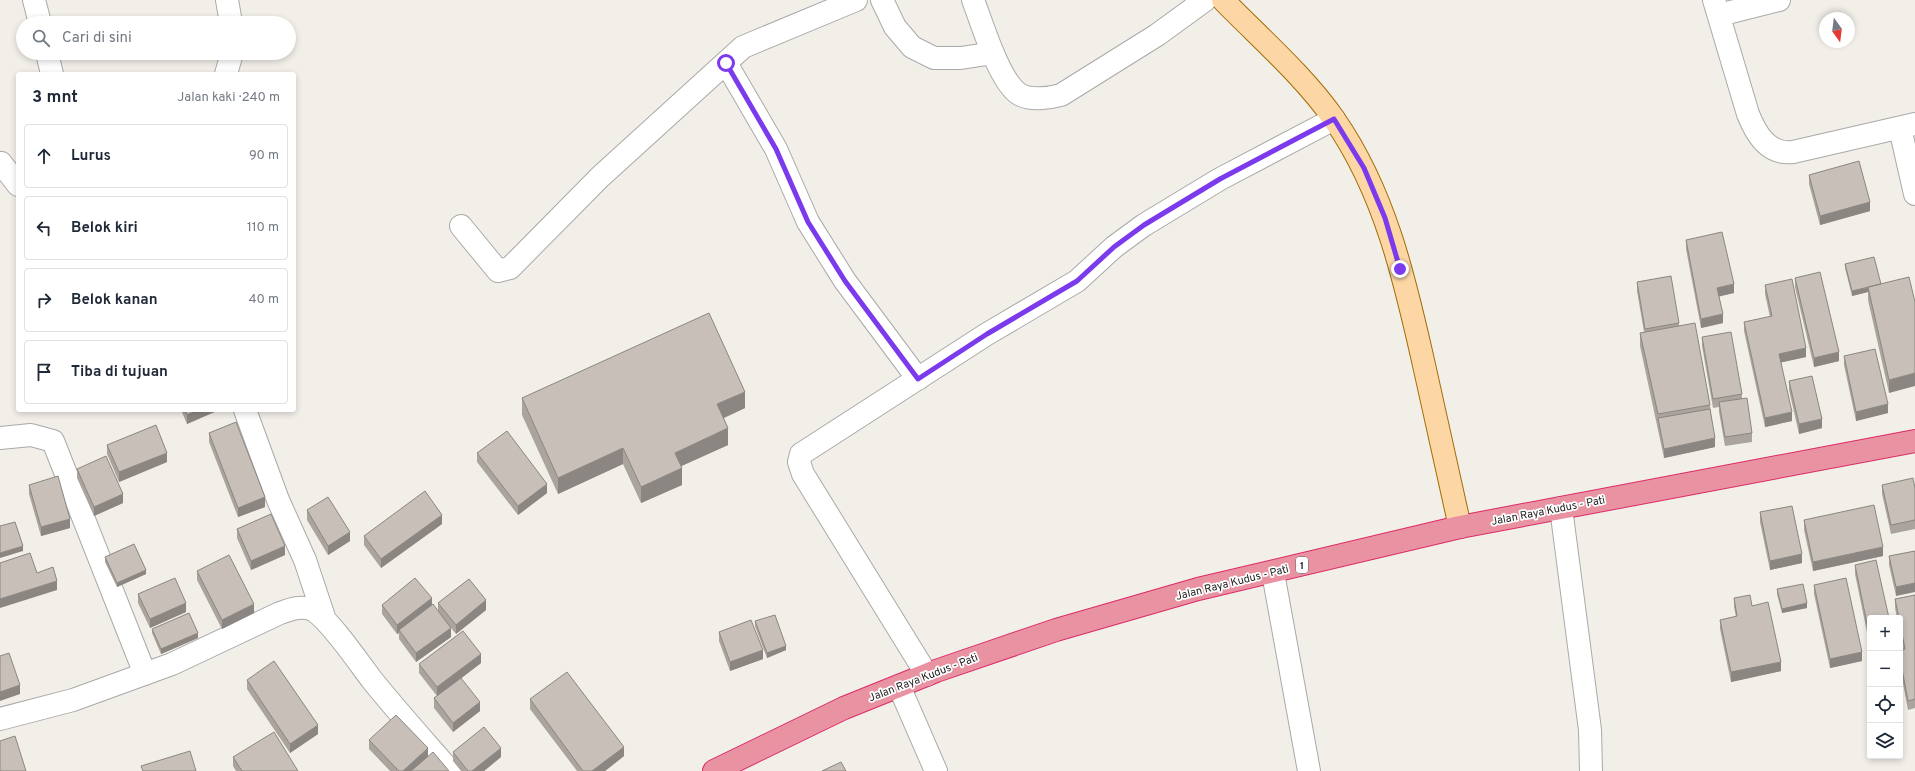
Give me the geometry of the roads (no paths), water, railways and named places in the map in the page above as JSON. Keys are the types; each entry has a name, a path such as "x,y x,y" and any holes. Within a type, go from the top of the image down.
{"highway":[{"name":"Jalan Raya Kudus - Pati","path":"714,771 844,708 927,675 1056,630 1198,589 1273,573 1460,527 1915,441"}],"main road":[{"path":"1223,0 1304,83 1334,119 1364,168 1385,218 1413,317 1460,527"}],"street":[{"path":"34,0 38,16"},
{"path":"227,0 230,16"},
{"path":"462,226 498,271 510,268 600,177 744,47 856,0"},
{"path":"882,0 896,26 912,47 934,58 961,58 993,53"},
{"path":"974,0 993,53 1010,85 1020,95 1045,99 1061,95 1150,39 1205,0"},
{"path":"1779,0 1716,8 1754,130 1770,147 1784,153 1908,126 1915,194"},
{"path":"49,60 52,72"},
{"path":"227,72 230,60"},
{"path":"726,63 776,149 808,222 845,281 918,379"},
{"path":"927,675 803,474 799,462 801,454 987,334 1077,281 1114,247 1144,225 1220,179 1334,119"},
{"path":"6,162 16,181"},
{"path":"245,412 278,500 305,560 325,620"},
{"path":"0,438 31,435 53,441 145,674"},
{"path":"1561,508 1590,730 1591,771"},
{"path":"1273,573 1309,771"},
{"path":"0,719 73,700 145,674 172,664 280,613 294,608 307,608 325,620 374,682 450,771"},
{"path":"899,686 936,771"}]}
